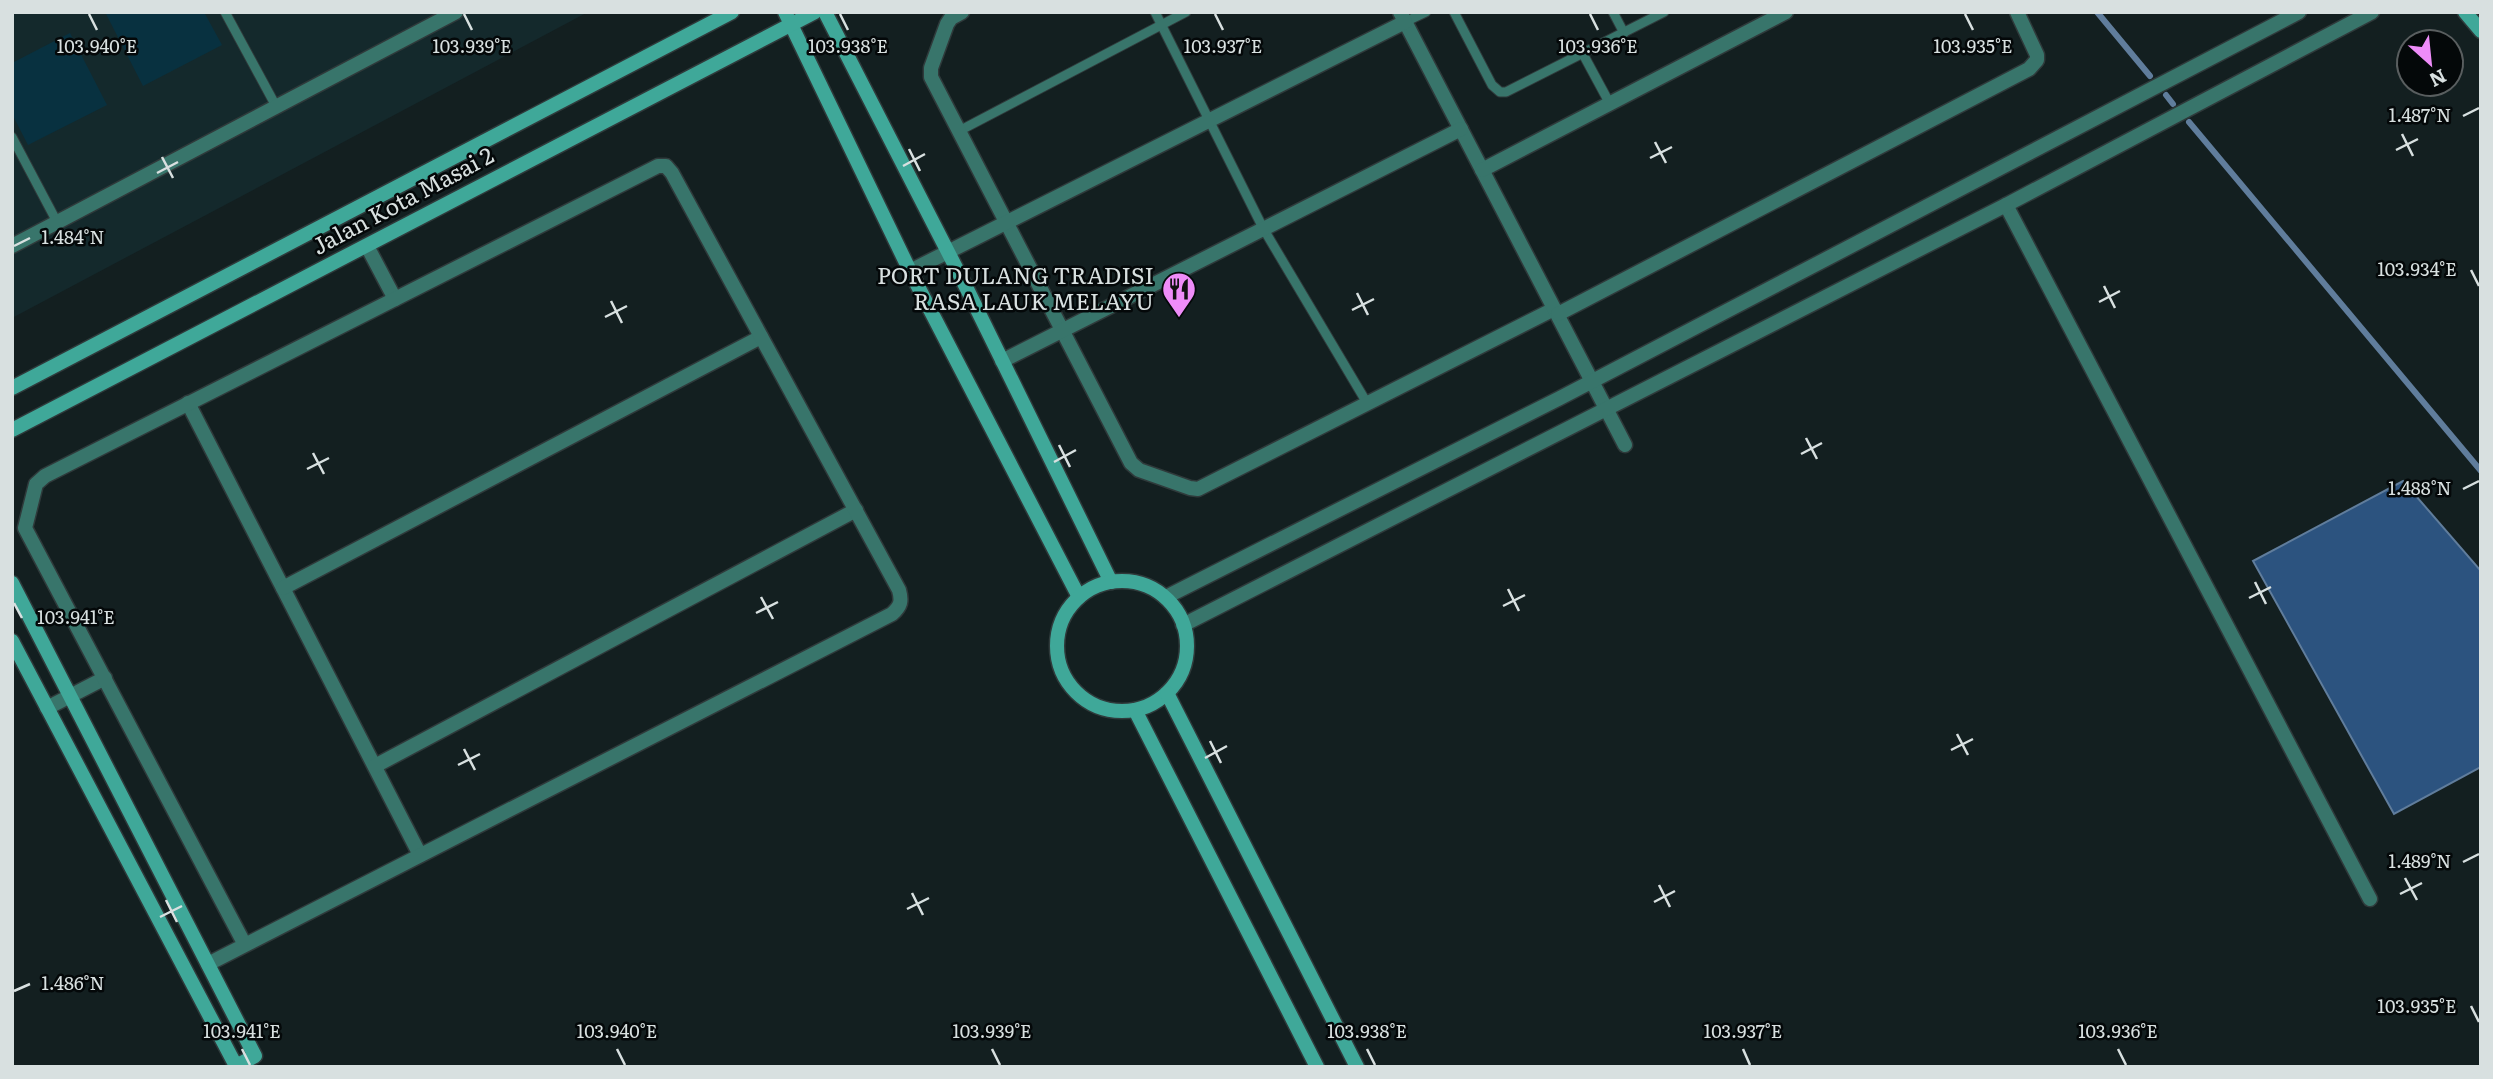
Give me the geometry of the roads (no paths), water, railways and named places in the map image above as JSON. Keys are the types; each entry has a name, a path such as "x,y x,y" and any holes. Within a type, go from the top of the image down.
{"street":[{"path":"12,246 456,12"},
{"name":"Jalan Kota Masai 2","path":"12,388 732,12"},
{"name":"Jalan Kota Masai 2","path":"12,430 366,246 788,18 815,12"},
{"path":"825,12 948,252 1111,582"},
{"path":"962,12 951,18 947,24 930,73 932,80 1133,466 1194,489 1556,312 2029,69 2037,60 2037,55 2017,12"},
{"path":"1482,170 1786,12"},
{"path":"1166,597 1559,398 2299,12"},
{"path":"1184,625 2006,205 2372,12"},
{"path":"2465,12 2481,31"},
{"path":"910,271 1209,121 1402,17 1625,445"},
{"path":"788,18 910,271 1079,597"},
{"path":"1002,360 1461,129"},
{"path":"208,964 892,614 899,607 902,599 899,590 666,166 658,166 188,403 45,476 36,484 25,528 245,944"},
{"path":"2006,205 2371,899"},
{"path":"366,246 395,299"},
{"path":"283,589 761,337"},
{"path":"188,403 420,855"},
{"path":"374,766 856,510"},
{"path":"1111,582 1130,582 1149,587 1166,597 1184,625 1187,649 1181,673 1167,693 1152,703 1135,709 1114,711 1093,705 1076,692 1063,675 1057,655 1058,634 1065,614 1079,597 1094,587 1111,582"},
{"path":"12,583 255,1056 236,1066 12,641"},
{"path":"47,708 104,678"},
{"path":"1167,693 1357,1067"},
{"path":"1135,709 1317,1067"}],"lane":[{"path":"225,12 277,108"},
{"path":"1155,12 1263,228 1367,403"},
{"path":"959,131 1186,12"},
{"path":"1402,17 1426,12"},
{"path":"1454,12 1492,85 1500,92 1512,91 1664,12"},
{"path":"1613,12 1624,33"},
{"path":"1583,54 1609,104"},
{"path":"12,137 57,222"}],"water":[{"path":"2403,481 2481,571 2481,767 2394,814 2253,561"}],"waterway":[{"path":"2097,12 2150,76"},
{"path":"2166,95 2173,104"},
{"path":"2189,122 2481,471"}],"place":[{"name":"PORT DULANG TRADISI RASA LAUK MELAYU","path":"1179,319"}]}
